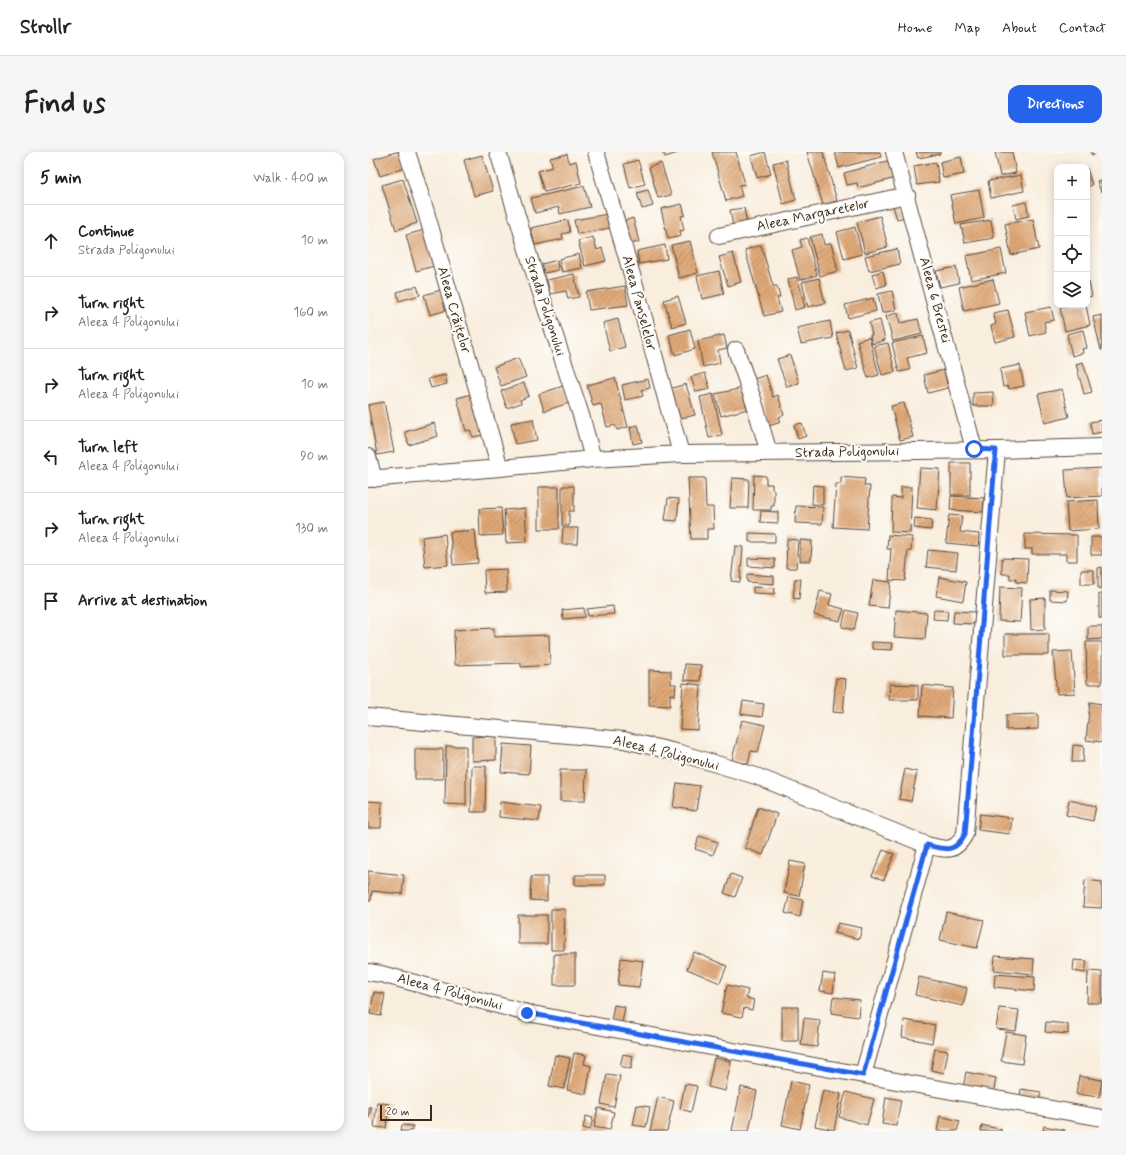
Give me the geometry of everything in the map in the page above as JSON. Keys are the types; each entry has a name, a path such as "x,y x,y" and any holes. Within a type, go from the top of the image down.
{"street":[{"name":"Aleea Crăițelor","path":"407,152 426,212 500,468"},
{"name":"Strada Poligonului","path":"498,152 532,266 581,415 593,459"},
{"name":"Aleea Panselelor","path":"596,152 637,292 681,454"},
{"name":"Aleea 6 Brestei","path":"894,152 907,195 974,449"},
{"name":"Aleea Margaretelor","path":"719,236 907,195"},
{"path":"736,350 754,402 769,453"},
{"name":"Strada Poligonului","path":"371,479 593,459 681,454 974,449 996,450 1102,447"},
{"name":"Aleea 4 Poligonului","path":"368,717 624,740 680,753 756,776 927,845 942,849 954,848 960,844 965,834 996,450"},
{"path":"368,456 371,479"},
{"path":"863,1075 927,845"},
{"name":"Aleea 4 Poligonului","path":"368,972 381,974 527,1013 1102,1118"}],"building":[{"path":"400,152 405,168 380,176 374,159"},
{"path":"663,152 681,152 665,157"},
{"path":"712,152 736,152 745,184 739,185 742,196 726,201"},
{"path":"765,152 771,174 757,178 751,156"},
{"path":"807,152 823,152 837,201 823,205"},
{"path":"835,152 880,152 881,157 839,168"},
{"path":"916,152 940,152 940,154 918,158"},
{"path":"995,152 1012,152 1016,173 1000,176"},
{"path":"1091,152 1102,152 1092,155"},
{"path":"567,154 569,163 576,161 581,183 544,192 538,171 553,167 550,158"},
{"path":"482,155 493,191 474,196 464,160"},
{"path":"961,157 964,174 943,178 940,162"},
{"path":"894,159 899,177 858,188 857,183 847,185 844,173"},
{"path":"638,160 645,184 630,188 624,164"},
{"path":"786,160 796,200 783,204 773,163"},
{"path":"936,162 939,182 917,185 914,166"},
{"path":"661,163 671,195 658,198 649,167"},
{"path":"1021,175 1024,191 991,198 988,181"},
{"path":"403,179 417,223 396,230 382,185"},
{"path":"1102,180 1102,192 1101,192 1097,181"},
{"path":"584,186 590,207 560,214 559,207 535,213 531,198"},
{"path":"648,190 653,206 642,209 637,193"},
{"path":"979,190 984,218 956,224 950,195"},
{"path":"1026,202 1029,216 1016,219 1013,205"},
{"path":"682,204 685,215 681,216 684,230 680,231 681,236 668,239 661,209"},
{"path":"901,204 905,217 897,219 893,206"},
{"path":"744,208 747,224 733,226 730,210"},
{"path":"608,214 610,228 577,234 574,220"},
{"path":"880,216 888,247 865,253 857,222"},
{"path":"633,218 639,242 630,244 624,221"},
{"path":"1033,219 1039,249 1011,255 1005,224"},
{"path":"568,220 570,232 562,234 563,239 535,245 531,228"},
{"path":"991,220 994,238 965,243 961,225"},
{"path":"855,227 862,254 844,259 837,232"},
{"path":"428,229 438,265 416,271 406,235"},
{"path":"822,234 824,245 831,243 838,271 820,276 810,237"},
{"path":"593,237 597,250 602,248 606,261 585,266 578,241"},
{"path":"807,238 817,275 800,280 792,250 802,247 800,240"},
{"path":"690,241 698,273 679,278 671,245"},
{"path":"665,245 667,259 639,264 637,251"},
{"path":"761,245 773,286 777,286 780,297 777,298 781,312 764,316 745,250"},
{"path":"897,249 900,264 869,271 865,256"},
{"path":"1001,249 1006,273 971,280 966,256"},
{"path":"733,253 741,282 728,286 719,257"},
{"path":"579,254 582,268 562,272 559,259"},
{"path":"557,260 558,270 544,273 542,264"},
{"path":"956,267 959,283 940,287 936,271"},
{"path":"719,271 724,294 702,299 697,276"},
{"path":"883,271 886,285 876,288 872,274"},
{"path":"574,274 579,297 568,299 566,291 550,294 547,280"},
{"path":"797,277 805,307 795,310 788,279"},
{"path":"819,278 825,303 808,307 802,282"},
{"path":"993,279 999,303 964,311 959,287"},
{"path":"417,286 420,295 399,301 397,292"},
{"path":"625,286 628,305 589,310 586,292"},
{"path":"441,290 447,310 430,315 424,295"},
{"path":"892,291 896,310 882,313 878,294"},
{"path":"678,296 686,323 672,327 664,300"},
{"path":"873,298 876,311 848,318 845,305"},
{"path":"1051,307 1054,320 1044,322 1046,332 1030,336 1025,312"},
{"path":"1060,308 1087,308 1090,325 1065,331"},
{"path":"1008,310 1015,337 995,342 991,326 996,324 993,313"},
{"path":"898,313 900,323 918,319 922,334 893,341 886,316"},
{"path":"1102,315 1102,350 1101,350 1093,317"},
{"path":"618,319 625,347 610,351 603,323"},
{"path":"880,320 885,340 872,344 870,335 872,335 869,323"},
{"path":"830,321 833,338 801,344 797,328"},
{"path":"690,329 695,349 675,355 669,335"},
{"path":"848,330 858,368 846,371 836,333"},
{"path":"1083,330 1087,348 1082,349 1083,353 1072,356 1067,334"},
{"path":"724,335 727,348 718,350 720,363 703,367 698,341"},
{"path":"923,336 927,353 907,358 910,370 899,372 892,343"},
{"path":"869,337 879,375 868,378 857,341"},
{"path":"888,343 895,372 882,375 874,346"},
{"path":"790,355 799,383 787,387 777,359"},
{"path":"518,358 526,377 501,386 494,367"},
{"path":"1083,362 1092,392 1084,394 1076,364"},
{"path":"1020,365 1024,386 1009,389 1009,386 1003,387 1000,369"},
{"path":"944,370 948,388 928,393 924,375"},
{"path":"705,373 710,389 696,392 691,377"},
{"path":"445,375 447,384 431,388 428,379"},
{"path":"766,375 773,397 778,395 784,415 779,417 781,422 769,426 754,379"},
{"path":"615,378 628,427 617,430 615,425 607,427 601,404 593,406 587,385"},
{"path":"648,379 650,388 641,390 643,396 625,400 622,385"},
{"path":"524,383 529,396 520,400 521,403 507,408 501,391"},
{"path":"686,384 695,415 678,419 669,389"},
{"path":"563,386 569,403 544,411 539,394"},
{"path":"743,388 748,409 721,416 715,394"},
{"path":"1062,389 1069,417 1045,423 1038,394"},
{"path":"993,392 994,406 973,406 973,393"},
{"path":"472,394 483,435 473,437 470,430 466,431 457,398"},
{"path":"713,394 722,435 709,438 700,397"},
{"path":"384,402 394,452 377,455 368,405"},
{"path":"904,403 913,437 900,440 891,406"},
{"path":"533,419 537,440 515,444 511,423"},
{"path":"1101,420 1102,432 1092,434 1090,422"},
{"path":"434,423 438,436 409,445 405,432"},
{"path":"802,423 806,436 798,439 794,425"},
{"path":"638,425 642,442 633,444 630,427"},
{"path":"951,463 970,463 970,495 951,495"},
{"path":"920,468 940,469 937,510 917,508"},
{"path":"1102,468 1102,496 1067,498 1065,470"},
{"path":"754,475 766,476 766,484 772,484 772,489 774,490 774,506 771,506 771,510 753,510"},
{"path":"841,477 865,479 864,486 870,486 867,529 833,527 836,484 841,484"},
{"path":"688,478 705,478 706,507 713,507 714,529 707,529 707,539 691,539"},
{"path":"732,478 749,479 748,508 730,508"},
{"path":"813,485 823,486 823,505 812,504"},
{"path":"562,486 574,486 574,511 569,511 569,526 562,526"},
{"path":"539,487 559,487 559,529 539,529"},
{"path":"901,487 912,487 910,533 891,532 892,497 901,498"},
{"path":"951,496 984,498 983,512 950,510"},
{"path":"668,498 679,499 677,521 665,520"},
{"path":"1098,500 1099,529 1068,531 1066,502"},
{"path":"796,506 823,507 822,524 795,523"},
{"path":"501,508 503,535 480,536 479,509"},
{"path":"525,508 527,542 506,543 504,510"},
{"path":"761,511 778,512 778,523 760,522"},
{"path":"949,515 962,516 960,532 979,534 978,546 946,543"},
{"path":"915,518 932,520 931,530 914,528"},
{"path":"563,528 578,528 577,544 562,544"},
{"path":"475,530 478,563 453,565 450,532"},
{"path":"749,533 775,534 775,542 749,542"},
{"path":"445,534 448,565 425,567 422,537"},
{"path":"1025,534 1077,535 1077,561 1066,561 1066,554 1032,554 1032,549 1025,549"},
{"path":"888,535 912,537 911,551 908,551 905,581 889,580 891,549 887,549"},
{"path":"1091,537 1102,537 1102,555 1091,555"},
{"path":"787,539 798,540 796,568 786,568"},
{"path":"800,540 812,541 811,561 800,561"},
{"path":"735,546 743,547 740,582 731,581"},
{"path":"928,550 958,553 956,570 926,567"},
{"path":"748,558 775,559 775,568 748,566"},
{"path":"1002,558 1028,559 1027,583 1016,582 1016,579 1010,579 1010,574 1002,574"},
{"path":"1102,567 1102,588 1098,588 1098,568"},
{"path":"506,569 507,592 485,593 484,570"},
{"path":"1081,570 1094,570 1094,584 1081,584"},
{"path":"747,574 774,576 774,584 747,582"},
{"path":"939,577 966,582 963,601 936,596"},
{"path":"795,579 801,579 799,599 793,598"},
{"path":"873,580 891,582 888,608 869,606"},
{"path":"753,587 775,588 774,594 753,593"},
{"path":"1000,587 1022,588 1020,622 999,621"},
{"path":"1050,590 1068,591 1067,601 1050,600"},
{"path":"820,591 832,594 829,605 844,609 840,621 814,615"},
{"path":"1099,594 1102,594 1102,618 1099,618"},
{"path":"1045,598 1045,629 1031,630 1030,599"},
{"path":"613,606 614,614 588,616 587,609"},
{"path":"584,608 585,617 563,619 562,610"},
{"path":"846,610 858,613 854,630 842,627"},
{"path":"896,610 927,613 925,639 894,637"},
{"path":"934,610 948,611 947,620 933,619"},
{"path":"954,611 975,612 974,624 953,623"},
{"path":"1088,626 1102,626 1102,639 1088,640"},
{"path":"494,628 494,637 549,635 550,665 521,667 521,663 455,665 454,630"},
{"path":"1005,634 1049,634 1049,655 1005,655"},
{"path":"872,642 893,643 892,650 872,649"},
{"path":"1086,642 1102,642 1102,684 1087,684"},
{"path":"1072,651 1075,693 1057,694 1053,652"},
{"path":"685,664 701,665 700,681 684,680"},
{"path":"649,670 671,671 671,684 676,684 675,695 670,694 670,706 649,705"},
{"path":"836,678 846,679 843,713 833,712"},
{"path":"683,683 701,685 698,730 680,729"},
{"path":"890,684 918,685 918,700 889,700"},
{"path":"922,685 953,688 951,718 920,716"},
{"path":"743,701 764,704 762,717 741,714"},
{"path":"1090,702 1102,704 1102,742 1086,740"},
{"path":"1038,714 1038,729 1006,730 1006,715"},
{"path":"742,720 765,725 758,752 751,751 748,764 732,760"},
{"path":"496,736 496,760 472,761 472,737"},
{"path":"503,744 531,746 529,774 501,772"},
{"path":"1073,745 1084,746 1083,762 1072,762"},
{"path":"446,746 466,746 466,805 445,804"},
{"path":"415,749 443,749 443,779 415,779"},
{"path":"472,766 486,766 485,812 471,812"},
{"path":"905,769 917,772 911,801 899,799"},
{"path":"560,770 586,770 585,801 560,801"},
{"path":"677,783 700,786 696,811 673,807"},
{"path":"1069,800 1096,806 1093,821 1066,815"},
{"path":"368,801 382,802 381,828 368,828"},
{"path":"500,802 541,807 539,821 499,817"},
{"path":"758,807 777,814 763,855 745,848"},
{"path":"980,814 1012,818 1010,834 978,830"},
{"path":"699,836 718,842 713,855 695,849"},
{"path":"883,850 894,854 884,880 872,876"},
{"path":"790,861 805,864 799,896 784,893"},
{"path":"368,871 404,875 402,894 372,891 371,900 368,900"},
{"path":"731,874 742,878 735,897 724,893"},
{"path":"575,875 605,875 605,885 575,885"},
{"path":"531,877 547,877 547,901 530,900"},
{"path":"1085,880 1102,882 1102,908 1083,907"},
{"path":"789,897 803,900 800,917 785,913"},
{"path":"551,909 565,909 564,950 551,950"},
{"path":"946,912 984,920 977,948 940,940"},
{"path":"518,915 547,915 547,944 518,944"},
{"path":"838,923 862,928 859,939 835,933"},
{"path":"694,952 727,966 720,983 687,969"},
{"path":"554,954 575,954 575,985 554,985"},
{"path":"995,956 1034,959 1033,974 994,970"},
{"path":"621,958 643,961 639,987 618,985"},
{"path":"1074,960 1087,961 1085,973 1073,971"},
{"path":"1088,971 1102,972 1102,1003 1087,1003"},
{"path":"823,973 835,975 833,993 820,991"},
{"path":"995,974 1035,977 1034,991 994,987"},
{"path":"919,977 967,988 963,1006 915,995"},
{"path":"727,985 748,990 746,998 754,1000 752,1010 744,1008 742,1017 721,1013"},
{"path":"374,992 385,994 381,1016 370,1014"},
{"path":"833,997 860,1000 858,1017 831,1013"},
{"path":"614,1005 625,1007 622,1023 611,1021"},
{"path":"782,1007 798,1007 798,1041 782,1041"},
{"path":"999,1008 1019,1010 1016,1031 996,1029"},
{"path":"804,1018 820,1020 817,1047 801,1045"},
{"path":"904,1020 935,1025 932,1043 902,1037"},
{"path":"1046,1022 1068,1024 1068,1034 1045,1032"},
{"path":"1006,1032 1026,1035 1022,1064 1001,1061"},
{"path":"935,1049 948,1051 944,1073 931,1070"},
{"path":"574,1053 586,1055 584,1064 591,1066 586,1094 567,1090"},
{"path":"623,1054 633,1056 631,1069 620,1066"},
{"path":"555,1055 570,1058 564,1089 549,1086"},
{"path":"714,1058 731,1061 725,1091 708,1087"},
{"path":"966,1072 996,1078 993,1095 963,1089"},
{"path":"607,1074 620,1076 614,1107 601,1104"},
{"path":"1079,1076 1102,1080 1099,1097 1076,1094"},
{"path":"791,1081 809,1085 800,1129 782,1125"},
{"path":"685,1084 697,1086 691,1112 680,1109"},
{"path":"741,1087 757,1091 749,1131 732,1131"},
{"path":"1021,1089 1041,1092 1039,1100 1020,1097"},
{"path":"823,1090 841,1094 834,1130 815,1126"},
{"path":"846,1092 874,1099 867,1125 839,1117"},
{"path":"658,1097 674,1101 667,1131 650,1131"},
{"path":"886,1097 901,1100 896,1126 882,1124"},
{"path":"377,1102 389,1104 386,1128 374,1127"},
{"path":"637,1105 650,1107 646,1127 633,1125"},
{"path":"368,1107 371,1107 369,1118 368,1118"},
{"path":"598,1108 614,1112 610,1130 594,1127"},
{"path":"586,1116 593,1118 590,1130 583,1128"},
{"path":"940,1116 960,1121 957,1131 937,1131"},
{"path":"402,1125 413,1126 412,1131 401,1131"},
{"path":"982,1125 1002,1130 981,1131"},
{"path":"1044,1126 1065,1130 1065,1131 1043,1131"}],"route":[{"path":"527,1013 863,1075 927,845 942,849 954,848 960,844 965,834 996,450 974,449"}]}
